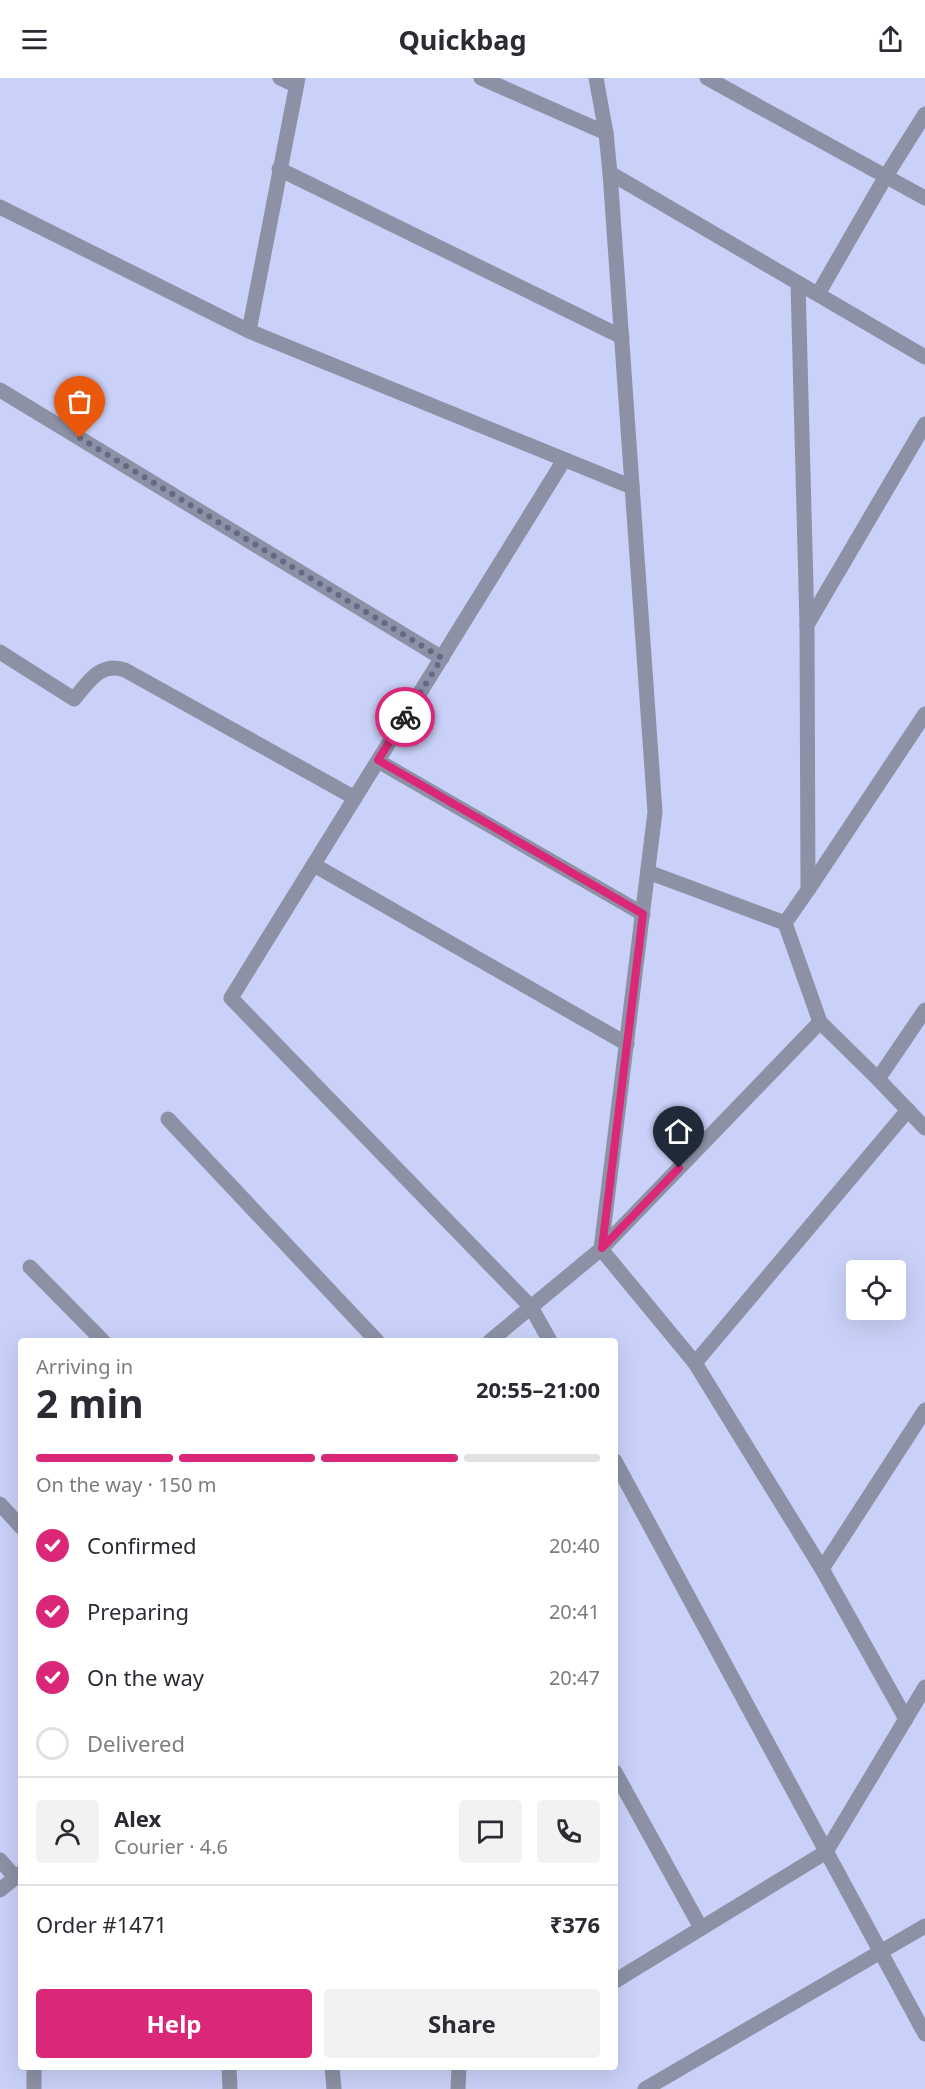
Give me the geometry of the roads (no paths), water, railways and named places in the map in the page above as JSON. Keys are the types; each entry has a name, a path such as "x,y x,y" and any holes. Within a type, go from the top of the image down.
{"street":[{"path":"249,331 296,82 280,78"},
{"path":"481,78 606,133"},
{"path":"596,78 606,133 610,173 655,812 602,1248 695,1363 822,1569 906,1719"},
{"path":"707,78 925,198"},
{"path":"818,294 886,176 925,114"},
{"path":"279,169 622,337"},
{"path":"610,173 925,357"},
{"path":"0,207 249,331 632,487"},
{"path":"798,283 807,625 808,890"},
{"path":"0,390 442,658"},
{"path":"807,625 925,424"},
{"path":"548,1338 531,1307 231,999 564,460"},
{"path":"0,652 74,699 96,673 116,667 125,670 355,798"},
{"path":"785,923 925,714"},
{"path":"378,760 643,914"},
{"path":"314,865 627,1044"},
{"path":"648,872 785,923"},
{"path":"785,923 819,1022 878,1078 925,1128"},
{"path":"878,1078 925,1010"},
{"path":"494,1338 602,1248 819,1022"},
{"path":"695,1363 908,1110"},
{"path":"168,1119 373,1338"},
{"path":"30,1267 100,1338"},
{"path":"822,1569 925,1410"},
{"path":"618,1467 925,2034"},
{"path":"0,1504 18,1524"},
{"path":"618,1979 826,1852 925,1687"},
{"path":"618,1777 701,1928"},
{"path":"0,1860 18,1875 0,1890"},
{"path":"645,2089 925,1926"},
{"path":"34,2070 34,2089"},
{"path":"229,2070 230,2089"},
{"path":"332,2070 334,2089"}]}
